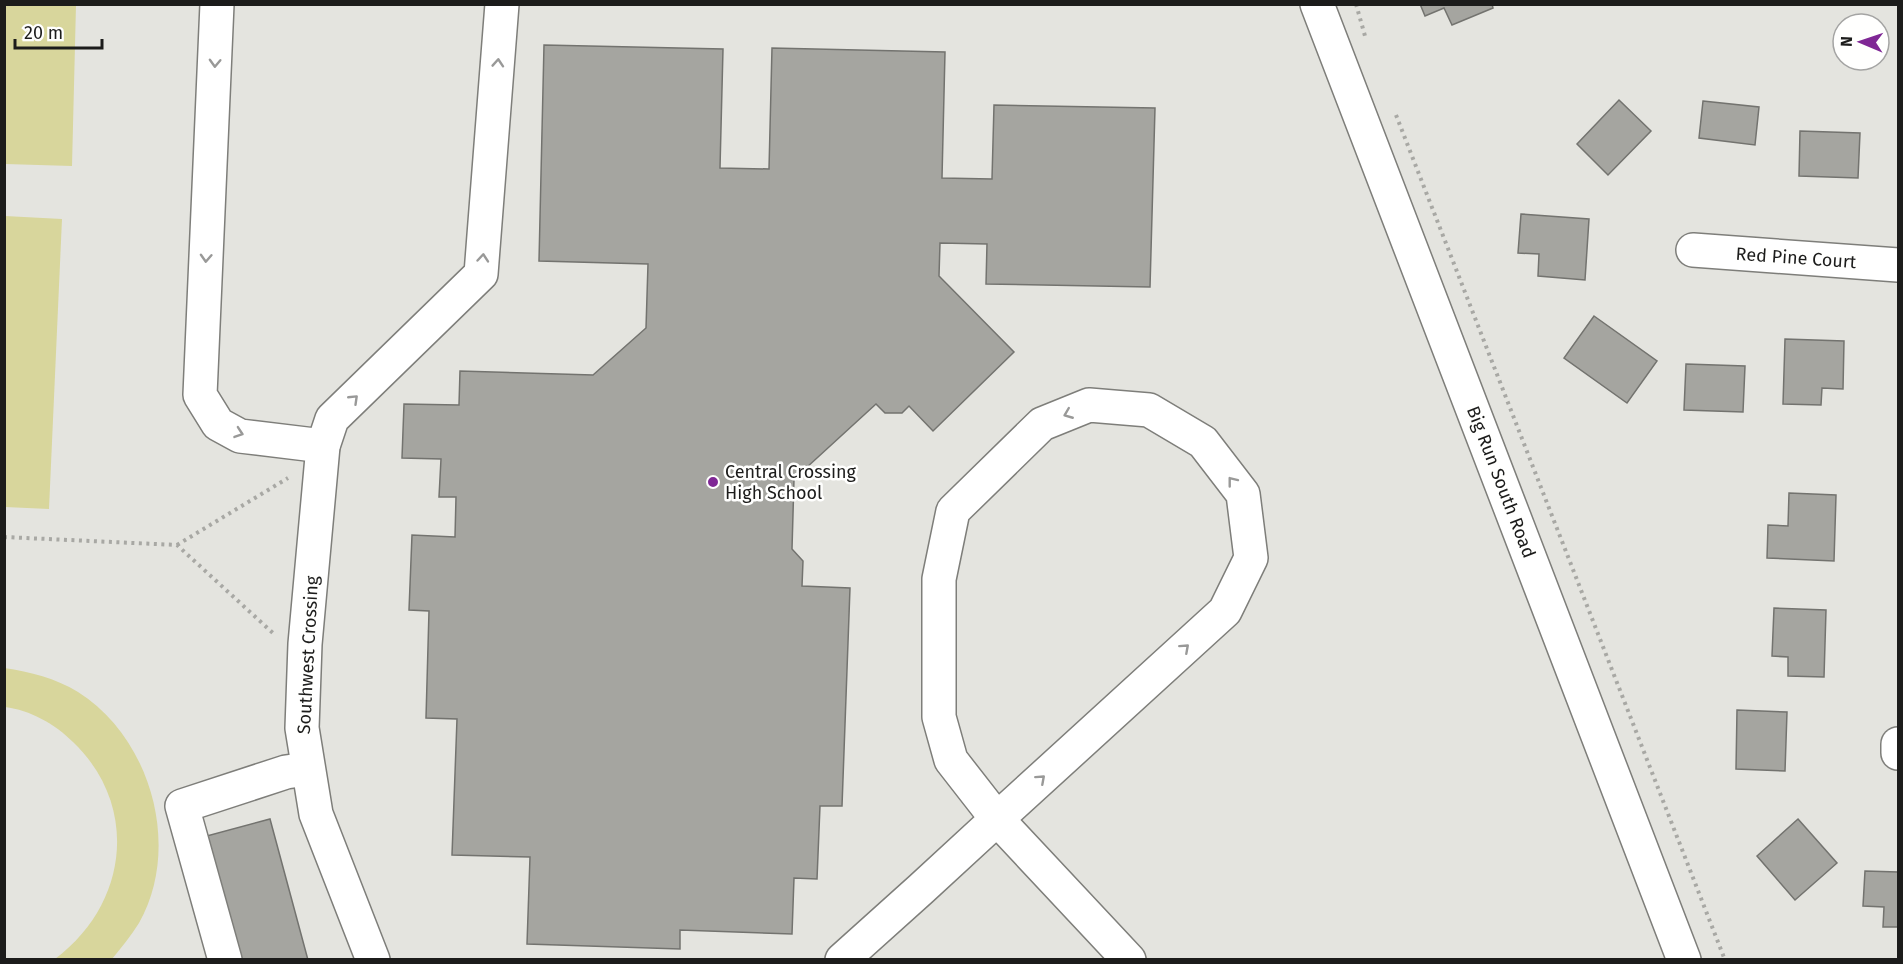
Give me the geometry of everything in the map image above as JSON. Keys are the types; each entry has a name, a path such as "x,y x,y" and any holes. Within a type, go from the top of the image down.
{"street":[{"path":"217,4 200,395 218,424 240,436 322,446"},
{"name":"Southwest Crossing","path":"373,960 315,814 302,728 305,644 322,446 332,419 481,274 502,4"},
{"name":"Big Run South Road","path":"1317,4 1684,960"},
{"name":"Red Pine Court","path":"1693,250 1899,265"},
{"path":"843,960 997,819 1225,611 1251,558 1243,494 1203,442 1149,410 1089,405 1042,424 953,512 939,579 939,717 951,760 997,819 1129,960"},
{"path":"1898,753 1899,744"},
{"path":"225,960 182,806 286,772 307,770"}],"path":[{"path":"1356,4 1366,38"},
{"path":"1392,104 1725,960"},
{"path":"4,537 177,545 288,478"},
{"path":"177,545 275,635"}],"shaded area":[{"path":"5,4 76,5 72,166 5,164"},
{"path":"5,216 62,219 49,509 5,507"},
{"path":"4,668 42,676 78,692 103,712 124,737 141,765 152,796 158,829 158,861 152,893 139,923 112,959 55,959 79,937 98,911 110,883 116,854 116,825 109,795 94,767 66,735 33,715 5,707"}],"building":[{"path":"1420,4 1492,4 1493,8 1452,25 1444,8 1425,16"},
{"name":"Central Crossing High School","path":"544,45 723,49 720,168 769,169 772,48 945,52 942,178 992,179 994,105 1155,108 1150,287 986,284 987,244 940,243 939,276 1014,352 933,431 909,406 902,413 885,413 876,404 794,479 792,549 803,561 802,586 850,588 842,806 820,806 817,879 794,878 792,934 680,930 680,949 527,944 530,857 452,855 457,719 426,718 429,611 409,610 412,535 455,537 456,497 439,497 441,459 402,458 404,404 459,405 460,371 593,375 646,328 648,264 539,261"},
{"path":"1619,100 1651,131 1608,175 1577,144"},
{"path":"1703,101 1759,107 1755,145 1699,138"},
{"path":"1800,131 1860,133 1858,178 1799,176"},
{"path":"1521,214 1589,219 1585,280 1538,276 1539,254 1518,253"},
{"path":"1594,316 1657,361 1627,403 1564,358"},
{"path":"1785,339 1844,341 1843,389 1822,388 1821,405 1783,404"},
{"path":"1686,364 1745,366 1743,412 1684,410"},
{"path":"1789,493 1836,495 1834,561 1767,558 1768,525 1788,526"},
{"path":"1774,608 1826,610 1824,677 1788,676 1788,657 1772,656"},
{"path":"1737,710 1787,712 1785,771 1736,769"},
{"path":"270,819 308,960 236,960 203,837"},
{"path":"1798,819 1837,863 1795,900 1757,856"},
{"path":"1865,871 1898,872 1898,927 1883,927 1884,907 1863,906"}],"place":[{"name":"Central Crossing High School","path":"713,482"}]}
